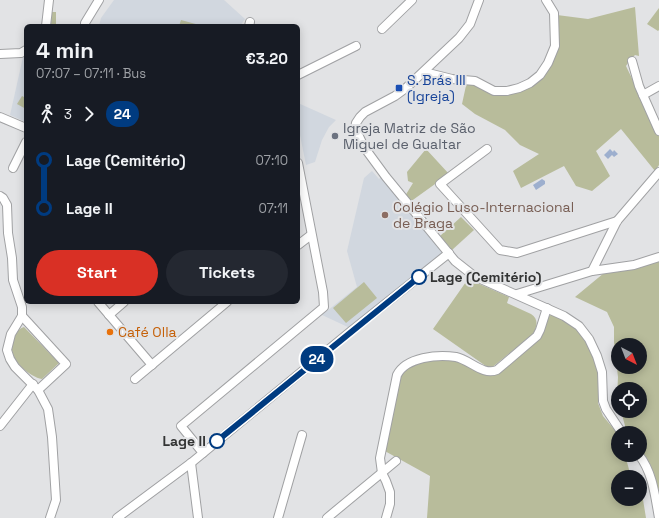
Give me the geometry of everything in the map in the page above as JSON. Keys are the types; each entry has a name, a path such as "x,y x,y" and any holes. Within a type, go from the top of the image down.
{"street":[{"path":"46,24 49,0"},
{"path":"86,24 99,0"},
{"path":"382,29 412,0"},
{"path":"479,0 470,24 459,38 406,88 395,96 365,112 356,123 355,128 364,147 386,177 455,261 474,276 547,308 579,326 589,339 601,364 603,401 606,409 617,426"},
{"path":"424,72 452,79 476,81 494,91 507,91 530,83 540,75 548,63 555,46 554,13 546,0"},
{"path":"300,74 356,46"},
{"path":"0,54 21,53 24,51"},
{"path":"632,61 643,95 659,131"},
{"path":"643,95 659,86"},
{"path":"0,117 24,127"},
{"path":"13,168 24,146"},
{"path":"487,149 440,184 500,250 517,253 617,221"},
{"path":"592,271 617,221 659,172"},
{"path":"203,453 181,426 324,307 323,292 300,174"},
{"path":"0,196 7,205 13,280 22,307 22,316 12,334 7,350 10,359 15,366 36,387 48,409 52,437 56,500 50,518"},
{"path":"300,243 311,235"},
{"path":"117,518 191,463 449,253"},
{"path":"517,294 592,271 634,265 659,257"},
{"path":"100,304 152,365"},
{"path":"109,315 122,304"},
{"path":"135,379 225,304"},
{"path":"386,518 390,504 390,492 382,473 380,458 396,375 406,364 420,359 451,357 466,361 489,372 497,370 537,336 547,308"},
{"path":"0,426 36,387 66,364 22,316"},
{"path":"278,518 302,435"},
{"path":"327,518 396,461"},
{"path":"643,462 648,470 659,518"},
{"path":"191,463 198,518"}],"shaded area":[{"path":"114,0 224,0 245,19 241,24 100,24 101,18"},
{"path":"24,56 24,121 10,115"},
{"path":"300,104 336,120 329,127 322,140 315,162 306,165 300,135"},
{"name":"Colégio Luso-Internacional de Braga","path":"372,171 379,179 382,176 446,252 350,328 322,315 357,287 347,251 364,178"}],"green space":[{"path":"635,7 639,56 635,55 626,66 659,135 659,165 655,171 621,129 596,151 610,176 592,191 576,186 564,166 521,188 513,171 539,154 520,145 505,130 475,114 462,104 467,81 495,94 519,90 552,63 557,15 588,19"},
{"path":"659,8 659,30 658,31 647,24"},
{"path":"52,12 56,12 56,24 51,24"},
{"path":"181,20 196,24 180,24"},
{"path":"22,96 24,97 24,108 17,104"},
{"path":"426,149 449,174 410,202 405,196 413,183 408,181 407,172"},
{"path":"461,217 474,230 452,250 440,236"},
{"path":"659,260 659,491 654,474 647,459 647,426 625,426 623,418 647,418 647,382 618,382 618,374 647,374 647,338 614,338 614,327 607,312 575,297 604,273 640,268"},
{"path":"468,279 509,297 507,303 531,314 534,316 536,321 536,329 533,334 490,369 433,329"},
{"path":"364,282 377,298 346,323 333,308"},
{"path":"552,314 566,321 583,336 591,351 599,374 598,403 603,416 611,426 611,462 627,462 629,470 611,470 611,506 644,506 646,518 427,518 430,476 383,450 399,378 407,367 428,361 455,360 486,374 492,375 538,338 548,317"},
{"path":"24,327 59,363 42,379 37,378 27,372 13,355 12,348 14,338 19,330"}],"water":[{"path":"610,149 613,152 614,150 618,154 614,157 612,155 608,159 604,155"},
{"path":"542,179 545,181 545,184 536,190 533,185"}],"bus line":[{"name":"24","path":"217,441 419,277"}],"place":[{"name":"S. Brás III (Igreja)","path":"399,88"},
{"name":"Igreja Matriz de São Miguel de Gualtar","path":"335,136"},
{"name":"Colégio Luso-Internacional de Braga","path":"385,215"},
{"name":"Lage (Cemitério)","path":"419,277"},
{"name":"Café Olla","path":"110,332"},
{"name":"Lage II","path":"217,441"}]}
